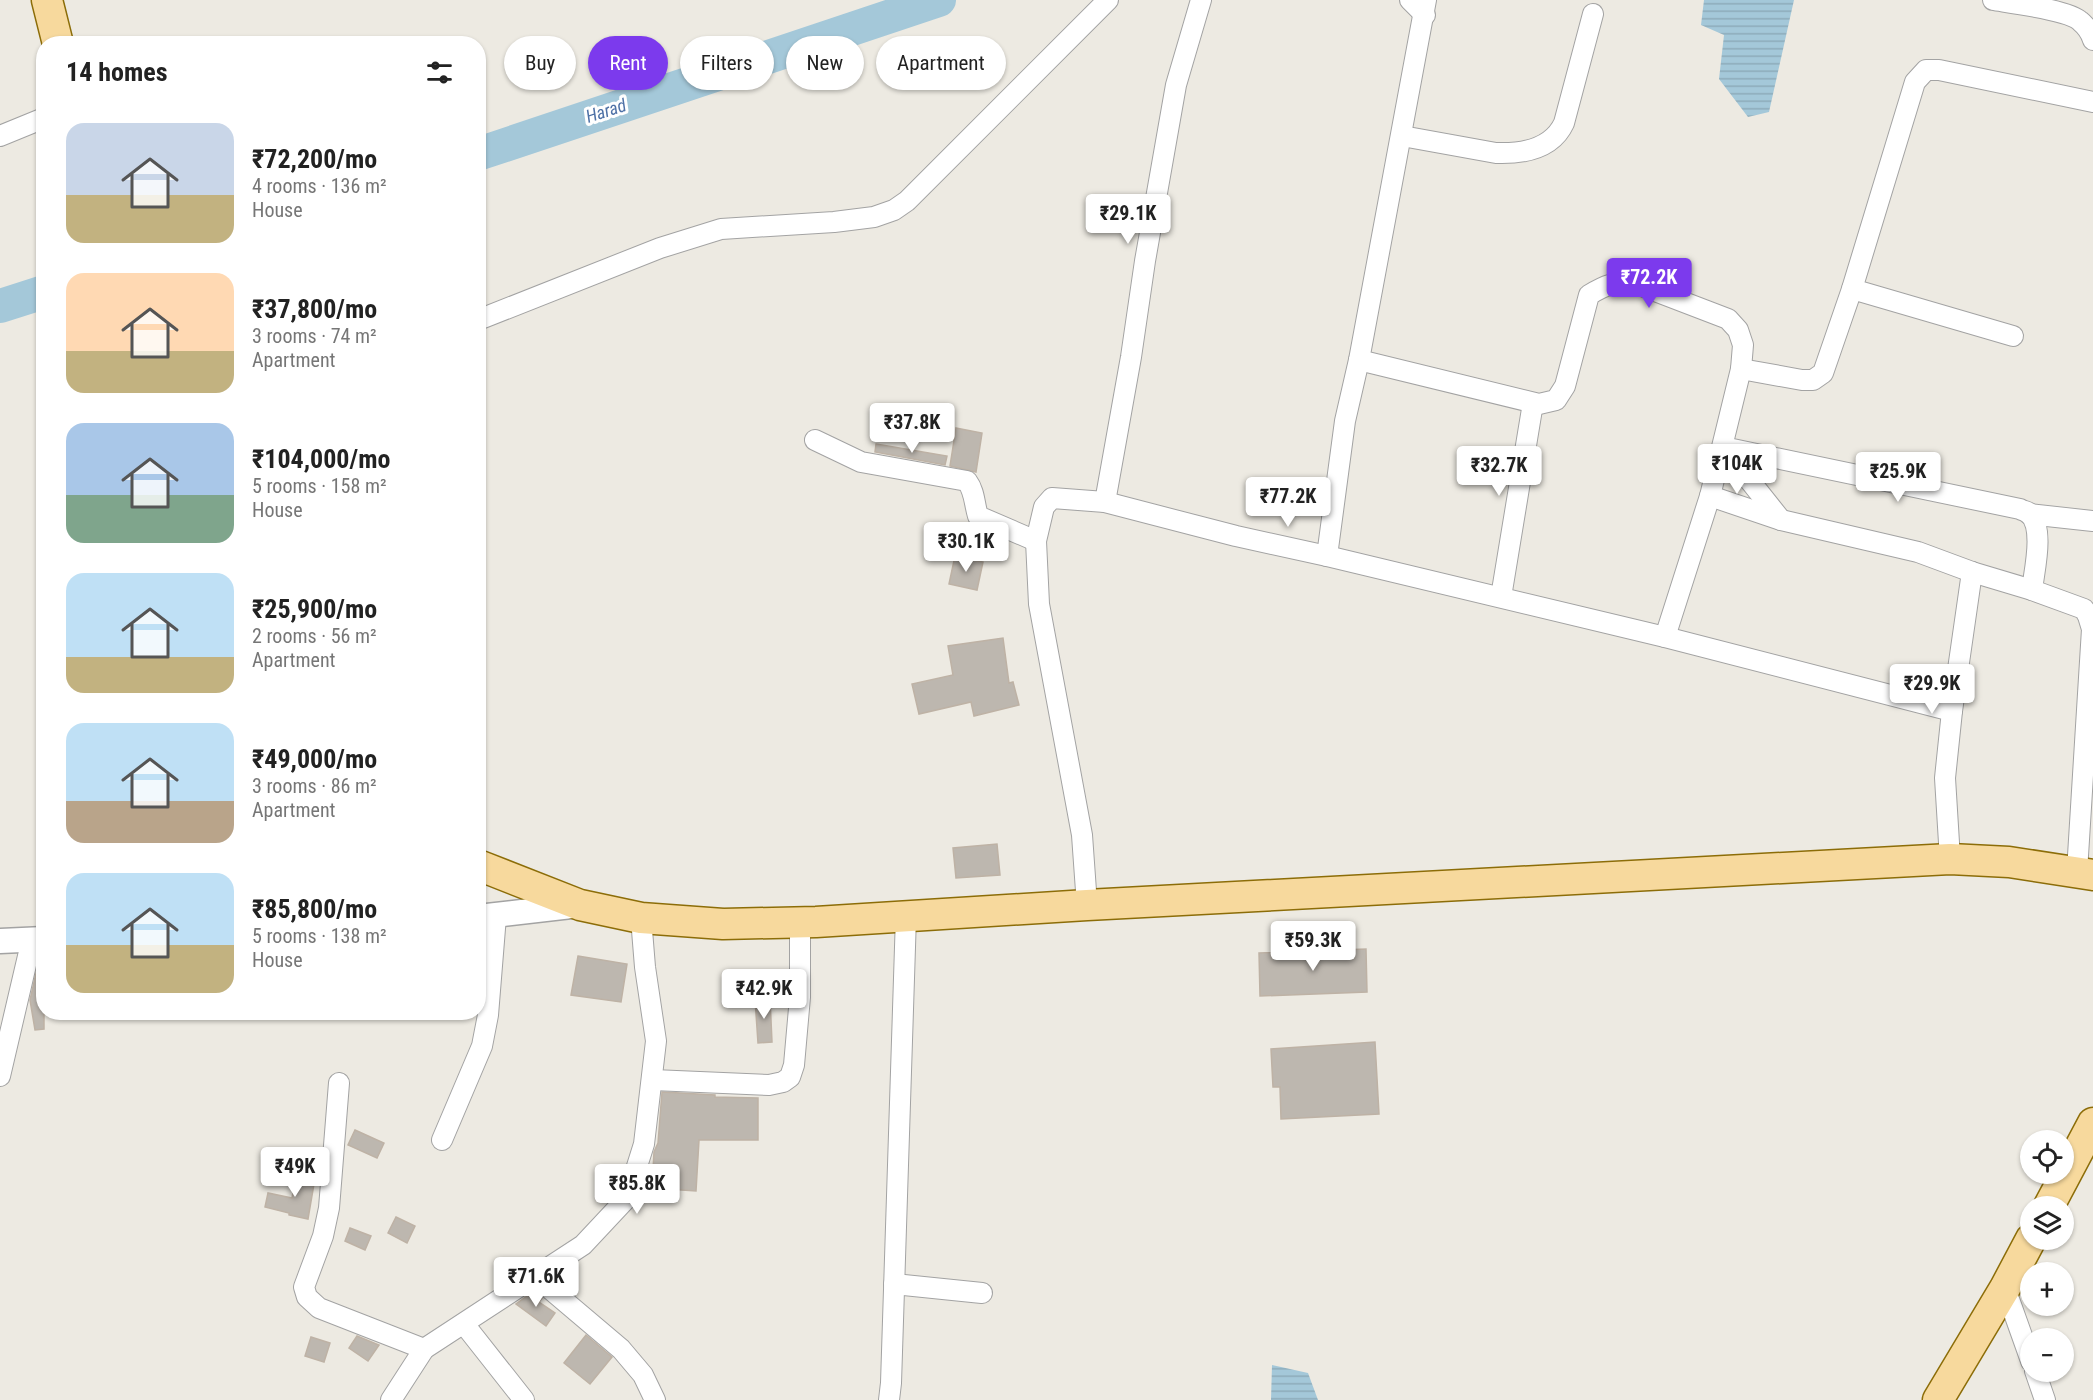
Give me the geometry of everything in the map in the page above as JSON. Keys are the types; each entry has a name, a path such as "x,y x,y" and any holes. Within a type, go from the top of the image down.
{"main road":[{"path":"47,0 56,36"},
{"path":"486,868 580,905 641,918 723,924 808,922 1950,859 2009,862 2085,873"},
{"path":"2054,1196 2093,1123"},
{"path":"1938,1400 2025,1250"}],"street":[{"path":"486,317 660,248 721,229 834,222 874,217 894,210 907,201 1108,0"},
{"path":"1105,502 1176,86 1201,0"},
{"path":"1327,556 1344,421 1359,360 1426,8 1410,0"},
{"path":"1993,0 2079,19 2091,33 2093,40"},
{"path":"1402,136 1511,154 1546,144 1559,135 1564,123 1593,14"},
{"path":"1741,369 1802,380 1813,380 1823,373 1852,288 1915,82 1926,70 1939,70 2093,102"},
{"path":"0,136 36,121"},
{"path":"1359,360 1539,404 1556,400 1565,386 1589,295 1605,285 1621,282 1634,283 1728,319 1738,330 1743,345 1741,369 1710,496 1665,637"},
{"path":"1852,288 2013,336"},
{"path":"1501,597 1533,402"},
{"path":"815,440 861,462 967,481 973,490 978,516 1036,541"},
{"path":"1723,447 2020,509 2029,514 2093,521"},
{"path":"1723,447 1781,520"},
{"path":"1710,496 1781,520 1918,552 1972,573 2032,590 2084,609 2091,629 2085,873"},
{"path":"1087,905 1082,835 1039,604 1036,541 1044,507 1052,498 1105,502 1236,536 1665,637 1952,711"},
{"path":"2029,514 2036,526 2038,544 2032,590"},
{"path":"1950,859 1945,778 1952,711 1972,573"},
{"path":"442,1140 482,1046 488,1015 487,917 580,905"},
{"path":"889,1400 906,916"},
{"path":"390,1400 424,1349 583,1245 627,1198 644,1143 656,1041 645,967 641,918"},
{"path":"653,1080 769,1085 783,1082 790,1077 794,1065 808,922"},
{"path":"0,941 36,939"},
{"path":"0,1076 36,946"},
{"path":"339,1083 329,1208 323,1236 304,1287 307,1298 319,1308 424,1349"},
{"path":"536,1277 621,1349 643,1375 655,1400"},
{"path":"894,1284 982,1293"},
{"path":"2005,1288 2020,1330"},
{"path":"464,1324 524,1400"},
{"path":"2039,1382 2045,1400"}],"water":[{"path":"1704,0 1794,0 1769,112 1748,117 1719,79 1724,35 1701,25"},
{"path":"1272,1365 1308,1373 1318,1400 1271,1400"}],"building":[{"path":"956,428 982,433 976,472 950,466"},
{"path":"876,444 947,456 945,465 875,452"},
{"path":"955,556 983,562 977,590 949,584"},
{"path":"1003,638 1009,683 1013,682 1019,705 974,716 971,702 919,714 912,684 953,675 948,646"},
{"path":"997,844 1000,875 956,878 953,848"},
{"path":"1366,949 1367,992 1260,996 1259,953"},
{"path":"578,956 627,964 621,1002 571,995"},
{"path":"36,973 36,1020 44,1020 44,1029 35,1030 30,1000"},
{"path":"770,998 772,1042 758,1043 755,999"},
{"path":"1375,1042 1379,1114 1281,1119 1280,1087 1273,1087 1271,1049"},
{"path":"662,1092 758,1098 758,1140 699,1140 696,1191 652,1188"},
{"path":"355,1130 384,1143 377,1158 348,1145"},
{"path":"296,1174 315,1178 308,1219 265,1207 268,1193 292,1198"},
{"path":"396,1217 415,1226 407,1243 388,1233"},
{"path":"350,1228 371,1236 365,1250 345,1241"},
{"path":"534,1291 542,1298 539,1302 555,1313 546,1326 516,1304"},
{"path":"586,1335 612,1357 590,1384 564,1363"},
{"path":"357,1336 379,1345 368,1361 349,1348"},
{"path":"311,1337 330,1343 324,1362 305,1356"}],"waterway":[{"name":"Harad","path":"486,151 939,0"},
{"name":"Harad","path":"0,306 36,295"}]}
